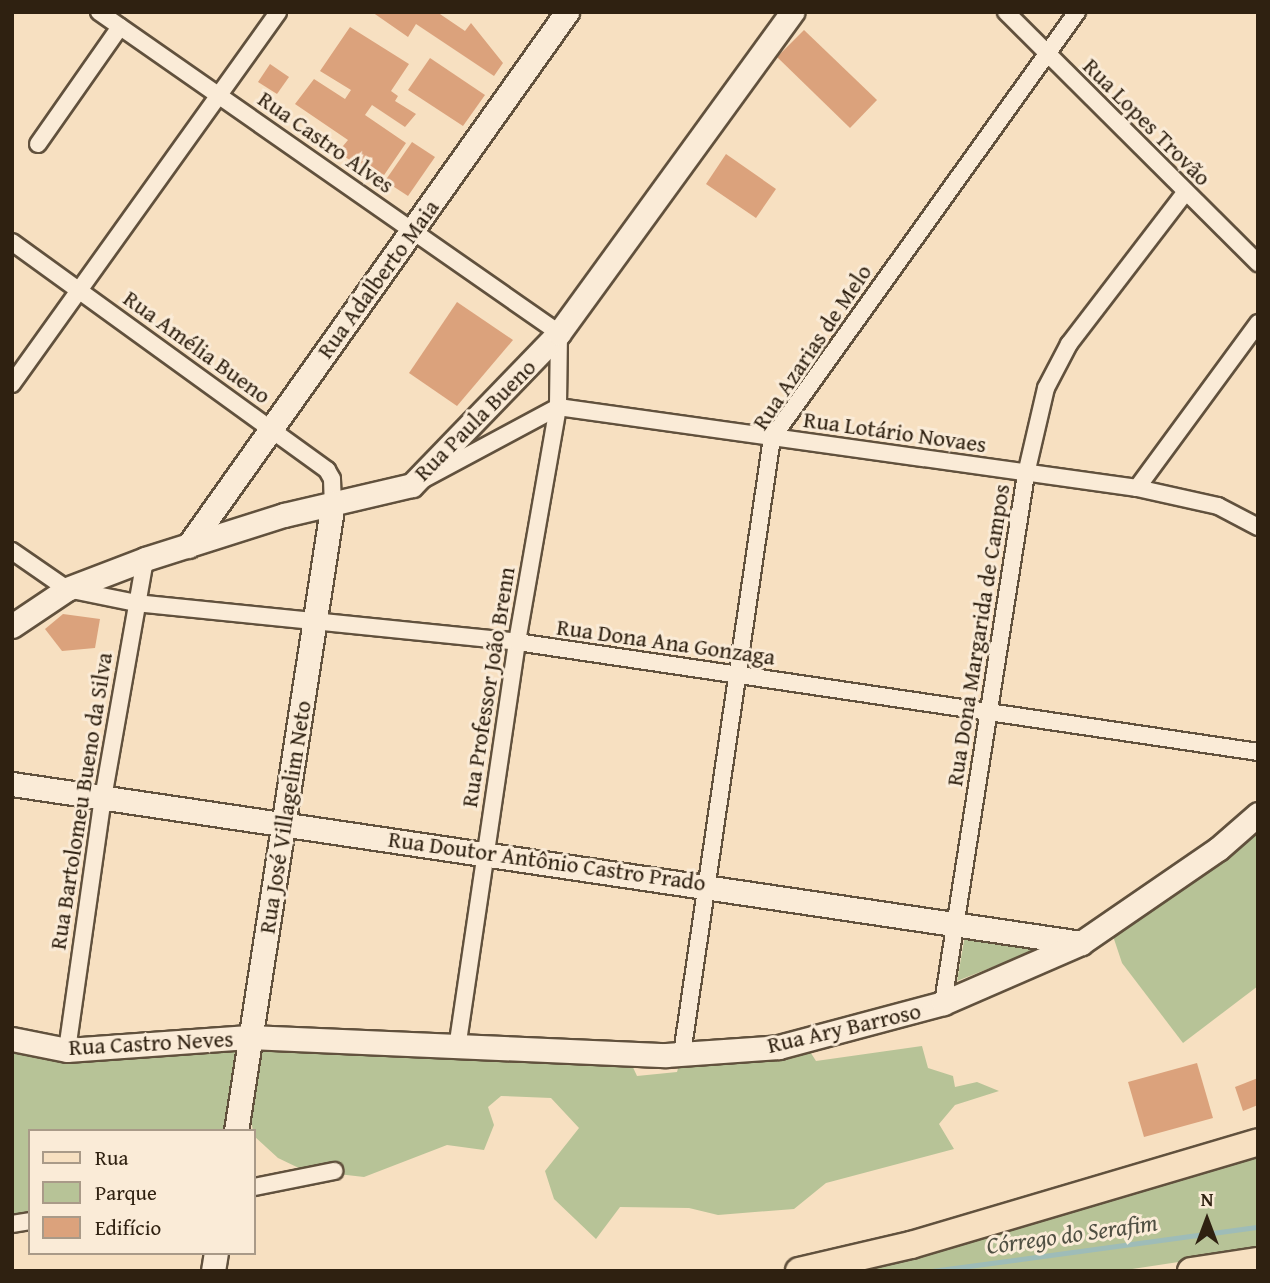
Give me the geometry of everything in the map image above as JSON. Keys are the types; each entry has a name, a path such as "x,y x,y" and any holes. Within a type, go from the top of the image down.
{"main road":[{"name":"Rua Adalberto Maia","path":"188,546 567,12"},
{"name":"Rua Paula Bueno","path":"12,626 67,590 145,559 333,502 412,485 559,333 792,12"},
{"name":"Rua José Villagelim Neto","path":"236,1129 333,502"},
{"name":"Rua Doutor Antônio Castro Prado","path":"12,784 486,851 708,884 954,927 1082,943"},
{"name":"Rua Ary Barroso","path":"249,1037 457,1048 682,1054 779,1047 943,1003 1082,943 1218,849 1258,814"},
{"name":"Rua Castro Neves","path":"12,1039 67,1050 249,1037"},
{"path":"799,1271 890,1251 1258,1142"},
{"path":"1191,1271 1258,1261"}],"street":[{"name":"Rua Castro Alves","path":"99,12 559,333"},
{"path":"12,384 278,12"},
{"name":"Rua Lopes Trovão","path":"1006,12 1258,263"},
{"name":"Rua Azarias de Melo","path":"682,1054 772,438 1077,12"},
{"path":"37,144 120,27"},
{"name":"Rua Dona Margarida de Campos","path":"943,1003 1026,474 1046,388 1069,344 1185,193"},
{"name":"Rua Amélia Bueno","path":"12,242 327,470 332,479 333,502"},
{"path":"1137,488 1258,323"},
{"name":"Rua Professor João Brenn","path":"457,1048 517,642 558,407 559,333"},
{"path":"412,485 558,407"},
{"name":"Rua Lotário Novaes","path":"558,407 1137,488 1218,506 1258,527"},
{"path":"12,551 67,590"},
{"name":"Rua Bartolomeu Bueno da Silva","path":"67,1050 103,798 145,559"},
{"name":"Rua Dona Ana Gonzaga","path":"67,590 136,603 517,642 736,676 990,710 1258,752"},
{"path":"256,1187 334,1171"}],"green space":[{"path":"1258,829 1258,986 1183,1043 1122,963 1113,936"},
{"path":"965,935 1041,948 957,981"},
{"path":"246,1034 232,1129 28,1129 28,1216 12,1220 12,1045"},
{"path":"257,1042 630,1061 637,1076 677,1072 682,1054 809,1050 816,1061 922,1046 928,1068 953,1076 955,1087 977,1082 999,1091 955,1105 939,1124 954,1149 826,1183 794,1209 718,1215 689,1208 620,1207 596,1239 554,1199 545,1171 579,1128 551,1098 501,1096 488,1107 494,1125 484,1150 447,1145 364,1177 303,1170 278,1158 256,1138 256,1129 253,1129 249,1110"},
{"path":"1258,1150 1258,1250 1119,1271 846,1271"}],"building":[{"path":"372,12 437,12 465,31 471,23 503,63 494,76 416,24 408,37"},
{"path":"350,27 409,64 391,91 398,96 395,101 416,114 405,127 372,105 365,115 406,143 380,181 338,152 348,140 295,104 314,79 345,99 351,90 320,71"},
{"path":"804,30 877,100 850,128 777,57"},
{"path":"430,58 485,95 463,126 408,90"},
{"path":"270,64 289,77 277,94 258,82"},
{"path":"412,142 435,157 408,196 385,181"},
{"path":"726,154 776,189 756,218 706,184"},
{"path":"457,302 513,340 457,406 409,373"},
{"path":"63,614 100,619 95,648 62,651 45,629"},
{"path":"1197,1063 1213,1118 1144,1137 1128,1082"},
{"path":"1258,1078 1258,1105 1243,1111 1235,1087"}],"waterway":[{"name":"Córrego do Serafim","path":"932,1271 1258,1227"}]}
